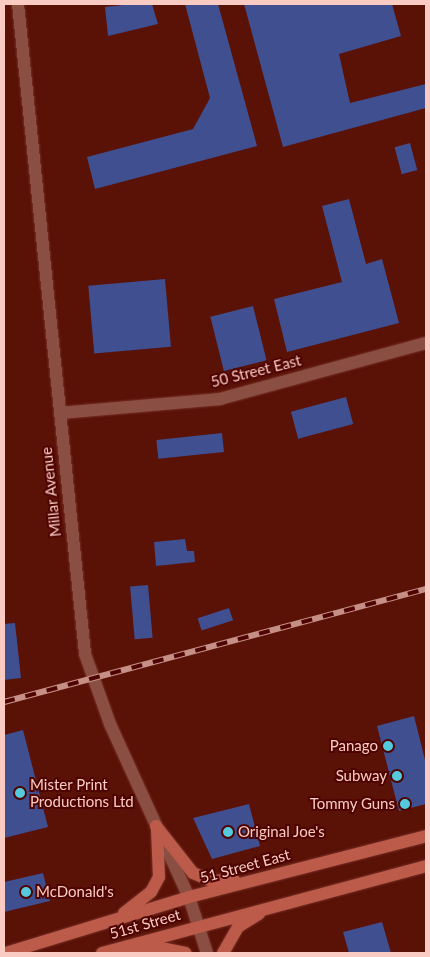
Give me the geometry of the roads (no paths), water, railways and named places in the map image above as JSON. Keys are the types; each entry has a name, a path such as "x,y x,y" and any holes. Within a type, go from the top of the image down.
{"main road":[{"path":"156,826 193,873 212,881 261,879"},
{"path":"110,922 139,903 155,884 160,859 156,826"},
{"name":"51 Street East","path":"189,898 426,836"},
{"path":"198,925 426,866"},
{"name":"51st Street","path":"6,953 189,898"},
{"path":"223,953 238,927 279,904"},
{"name":"51st Street","path":"104,953 198,925"},
{"path":"104,953 162,948 185,953"}],"street":[{"name":"Millar Avenue","path":"18,4 85,654 110,724 189,898 207,953"},
{"name":"50 Street East","path":"60,413 220,398 426,343"}],"railway":[{"path":"4,702 426,589"}],"place":[{"name":"Panago","path":"388,746"},
{"name":"Subway","path":"397,776"},
{"name":"Mister Print Productions Ltd","path":"20,793"},
{"name":"Tommy Guns","path":"405,804"},
{"name":"Original Joe's","path":"228,832"},
{"name":"McDonald's","path":"26,892"}]}
